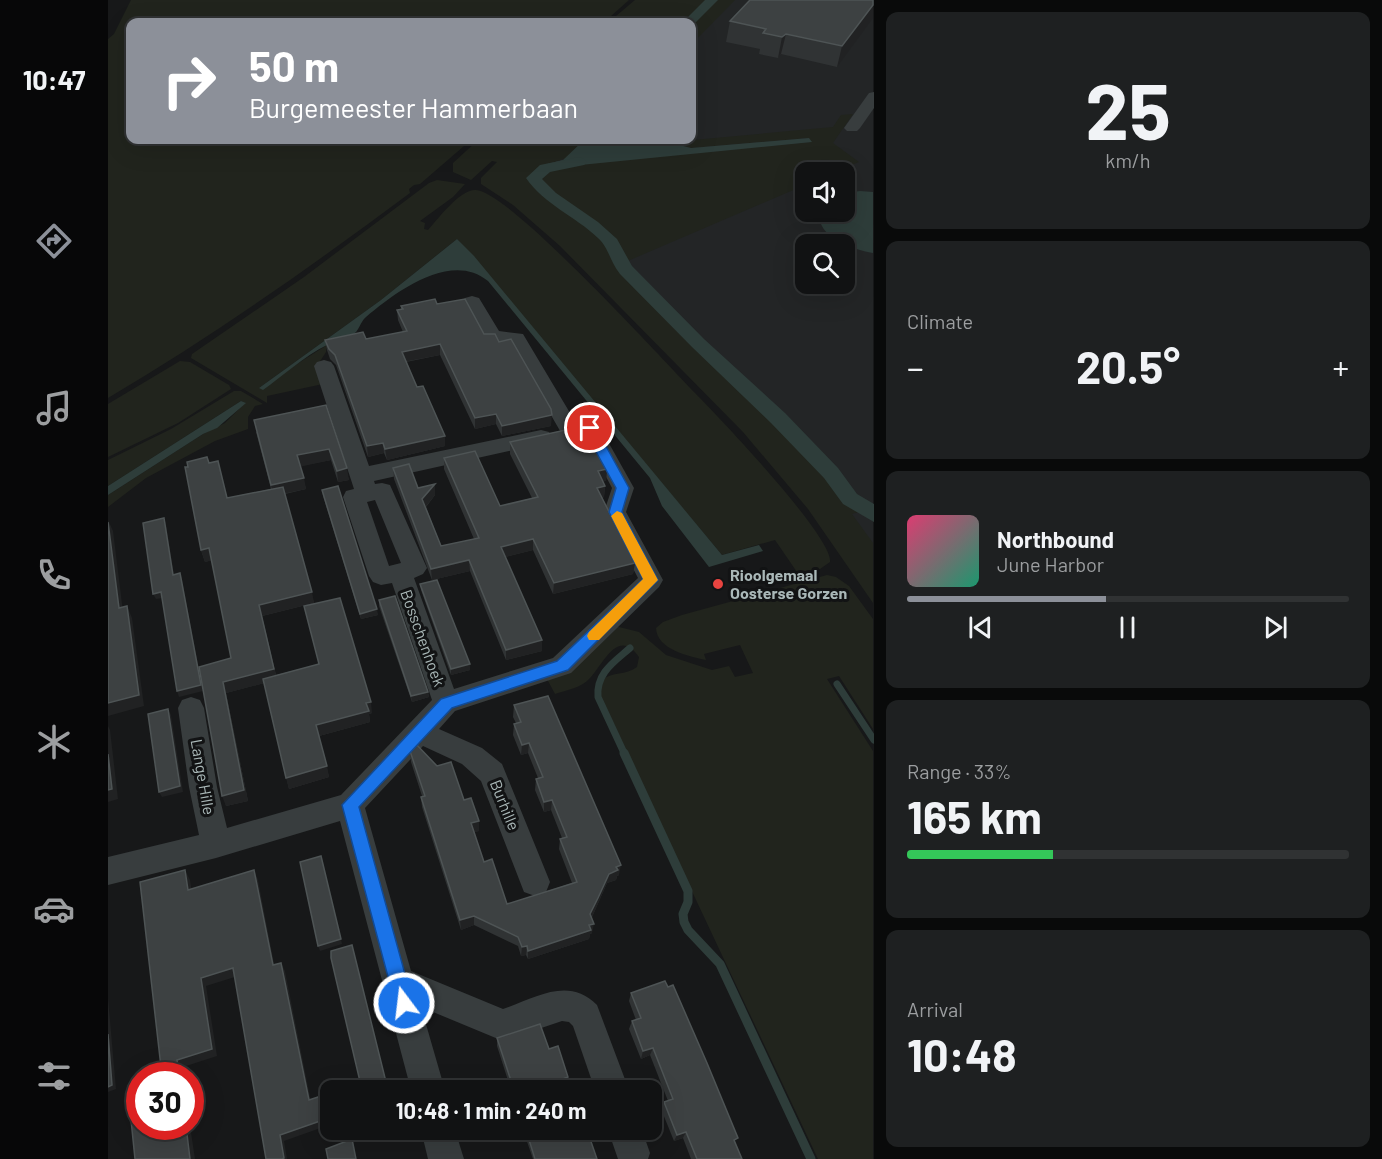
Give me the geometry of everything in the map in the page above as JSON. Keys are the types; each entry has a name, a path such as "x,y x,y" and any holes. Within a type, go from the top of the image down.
{"street":[{"path":"852,128 868,112 873,96"},
{"path":"471,302 493,337 516,338 570,431"},
{"path":"324,366 363,485"},
{"name":"Bosschenhoek","path":"350,805 447,703 562,666 651,580 615,512 623,488 590,428 570,431 363,485 354,497 381,576 400,573 415,568 382,491 363,485"},
{"name":"Bosschenhoek","path":"400,573 447,703"},
{"name":"Lange Hille","path":"191,708 203,787 216,845"},
{"name":"Burhille","path":"419,732 472,756 492,773 535,882"},
{"path":"108,871 216,845 350,805 425,1080"},
{"path":"398,981 503,1025 562,1005 576,1006 586,1016 608,1080"},
{"path":"441,1140 446,1159"}],"shaded area":[{"path":"131,0 629,0 611,16 604,18 126,18 126,144 466,144 420,184 409,189 410,193 299,274 186,350 108,398 108,39 114,34"},
{"path":"635,0 735,0 696,40 696,18 614,18"},
{"path":"726,0 873,0 873,558 840,512 538,177 574,144 696,144 696,29"},
{"path":"853,114 833,143 859,162 795,162 795,189 623,263 620,247 611,235 548,189 537,177 542,171 569,165 811,142 809,138 691,148 676,144 696,144 696,140 833,127 841,115"},
{"path":"809,138 812,142 550,168 547,164 563,160 580,144 676,144 691,148"},
{"path":"474,144 580,144 566,158 535,171 531,178 533,183 607,242 615,263 816,465 839,494 859,512 852,514 873,543 873,603 808,509 743,432 560,246 513,205 481,184 481,178 497,162 492,161 471,180 453,172 453,163"},
{"path":"437,180 465,184 453,197 420,221 425,223 424,229 428,230 456,199 476,190 494,198 520,218 586,280 748,450 814,529 826,549 830,562 820,569 799,575 775,540 722,555 457,239 381,300 259,388 327,345 326,352 317,366 323,384 267,396 267,403 191,358 192,354 304,277 429,183"},
{"path":"855,192 873,192 873,253 855,249 855,234 829,234 820,222 855,222"},
{"path":"457,239 474,256 722,555 759,545 763,551 709,567 662,506 650,478 488,281 473,273 457,270 441,272 407,287 366,317 354,334 318,350 263,390 259,388 381,300"},
{"path":"180,361 190,362 229,385 231,389 178,423 108,457 108,404"},
{"path":"234,391 241,391 263,404 255,406 248,417 248,429 215,441 146,478 108,507 108,495 203,434 225,423 245,403 241,401 108,486 108,460 171,429"},
{"path":"241,401 246,403 217,428 203,434 108,495 108,486"},
{"path":"827,575 836,577 849,586 873,619 873,729 839,676 827,679 873,751 873,1159 818,1159 600,696 602,680 610,675 628,672 637,667 639,657 631,649 624,646 617,647 586,681 574,688 555,694 547,679 615,626 639,632 666,655 712,670 729,666 735,677 753,673 740,645 704,654 706,660 668,647 658,636 656,628 663,622 682,615"}],"building":[{"path":"750,0 873,0 873,5 842,46 786,34 782,37 763,33 766,29 730,21"},
{"path":"435,299 437,304 465,299 484,334 495,334 499,342 511,339 551,409 552,415 502,426 496,414 475,418 440,344 402,352 417,387 423,386 445,436 385,449 383,443 367,446 335,355 325,340 363,332 366,339 407,331 397,310 403,309 401,306"},
{"path":"326,405 347,468 337,471 329,449 297,455 304,478 271,485 254,420"},
{"path":"584,426 607,469 598,471 605,486 597,488 635,563 554,583 533,539 501,547 542,640 506,650 469,560 431,569 393,468 409,464 418,488 435,484 422,499 441,546 479,538 444,458 475,451 500,506 538,497 510,442"},
{"path":"207,457 209,463 218,461 227,498 283,487 312,592 259,605 274,669 223,682 244,790 222,796 199,667 231,658 209,548 201,550 185,467 188,467 187,462"},
{"path":"338,486 377,609 360,614 322,490"},
{"path":"164,518 173,575 180,573 201,685 177,691 161,592 153,594 143,523"},
{"path":"108,522 119,608 127,606 139,695 108,703"},
{"path":"437,580 470,664 451,669 420,584"},
{"path":"395,596 428,692 411,696 379,600"},
{"path":"340,598 371,702 366,703 369,711 316,725 327,766 286,778 263,679 319,664 304,606"},
{"path":"548,696 621,865 616,867 618,870 609,874 590,914 594,924 589,925 591,930 528,951 527,946 522,947 518,937 474,916 460,920 421,797 425,796 410,751 416,744 437,766 451,762 464,800 471,798 479,821 471,823 484,862 492,859 507,904 577,882 560,839 567,837 552,800 544,802 536,779 543,777 529,743 522,745 514,724 521,722 514,705"},
{"path":"168,709 180,786 159,792 148,714"},
{"path":"108,754 112,789 108,790"},
{"path":"321,856 341,939 318,946 300,862"},
{"path":"185,870 188,890 254,870 273,965 281,963 309,1100 320,1096 320,1121 280,1135 284,1158 266,1159 233,968 201,978 212,1049 177,1060 177,1062 160,1062 140,882"},
{"path":"352,945 386,1080 360,1080 331,951"},
{"path":"665,981 668,987 673,985 707,1063 738,1138 734,1140 742,1159 697,1159 686,1132 677,1135 664,1102 673,1099 653,1048 643,1051 632,1021 641,1018 631,993"},
{"path":"540,1024 549,1049 558,1046 568,1077 560,1080 511,1080 497,1038"},
{"path":"108,1034 112,1085 108,1087"},
{"path":"133,1140 188,1140 190,1159 135,1159"},
{"path":"352,1140 356,1159 328,1159 326,1149"},
{"path":"529,1140 590,1140 597,1159 535,1159"}],"waterway":[{"path":"693,18 712,0"},
{"path":"579,162 545,168 534,178 560,204 602,233 615,248 626,270 698,343 778,418 831,473 850,499 874,514"},
{"path":"625,755 598,697 598,689 607,669 630,648"},
{"path":"837,684 874,740"},
{"path":"624,753 688,891 688,902 683,914 684,922 688,930 720,964 811,1159"}],"slow traffic":[{"path":"594,636 651,580 617,516"}],"place":[{"name":"Rioolgemaal Oosterse Gorzen","path":"718,584"}],"route":[{"path":"404,1003 350,805 447,703 562,666 634,599 651,580 615,512 623,488 590,428"}]}
